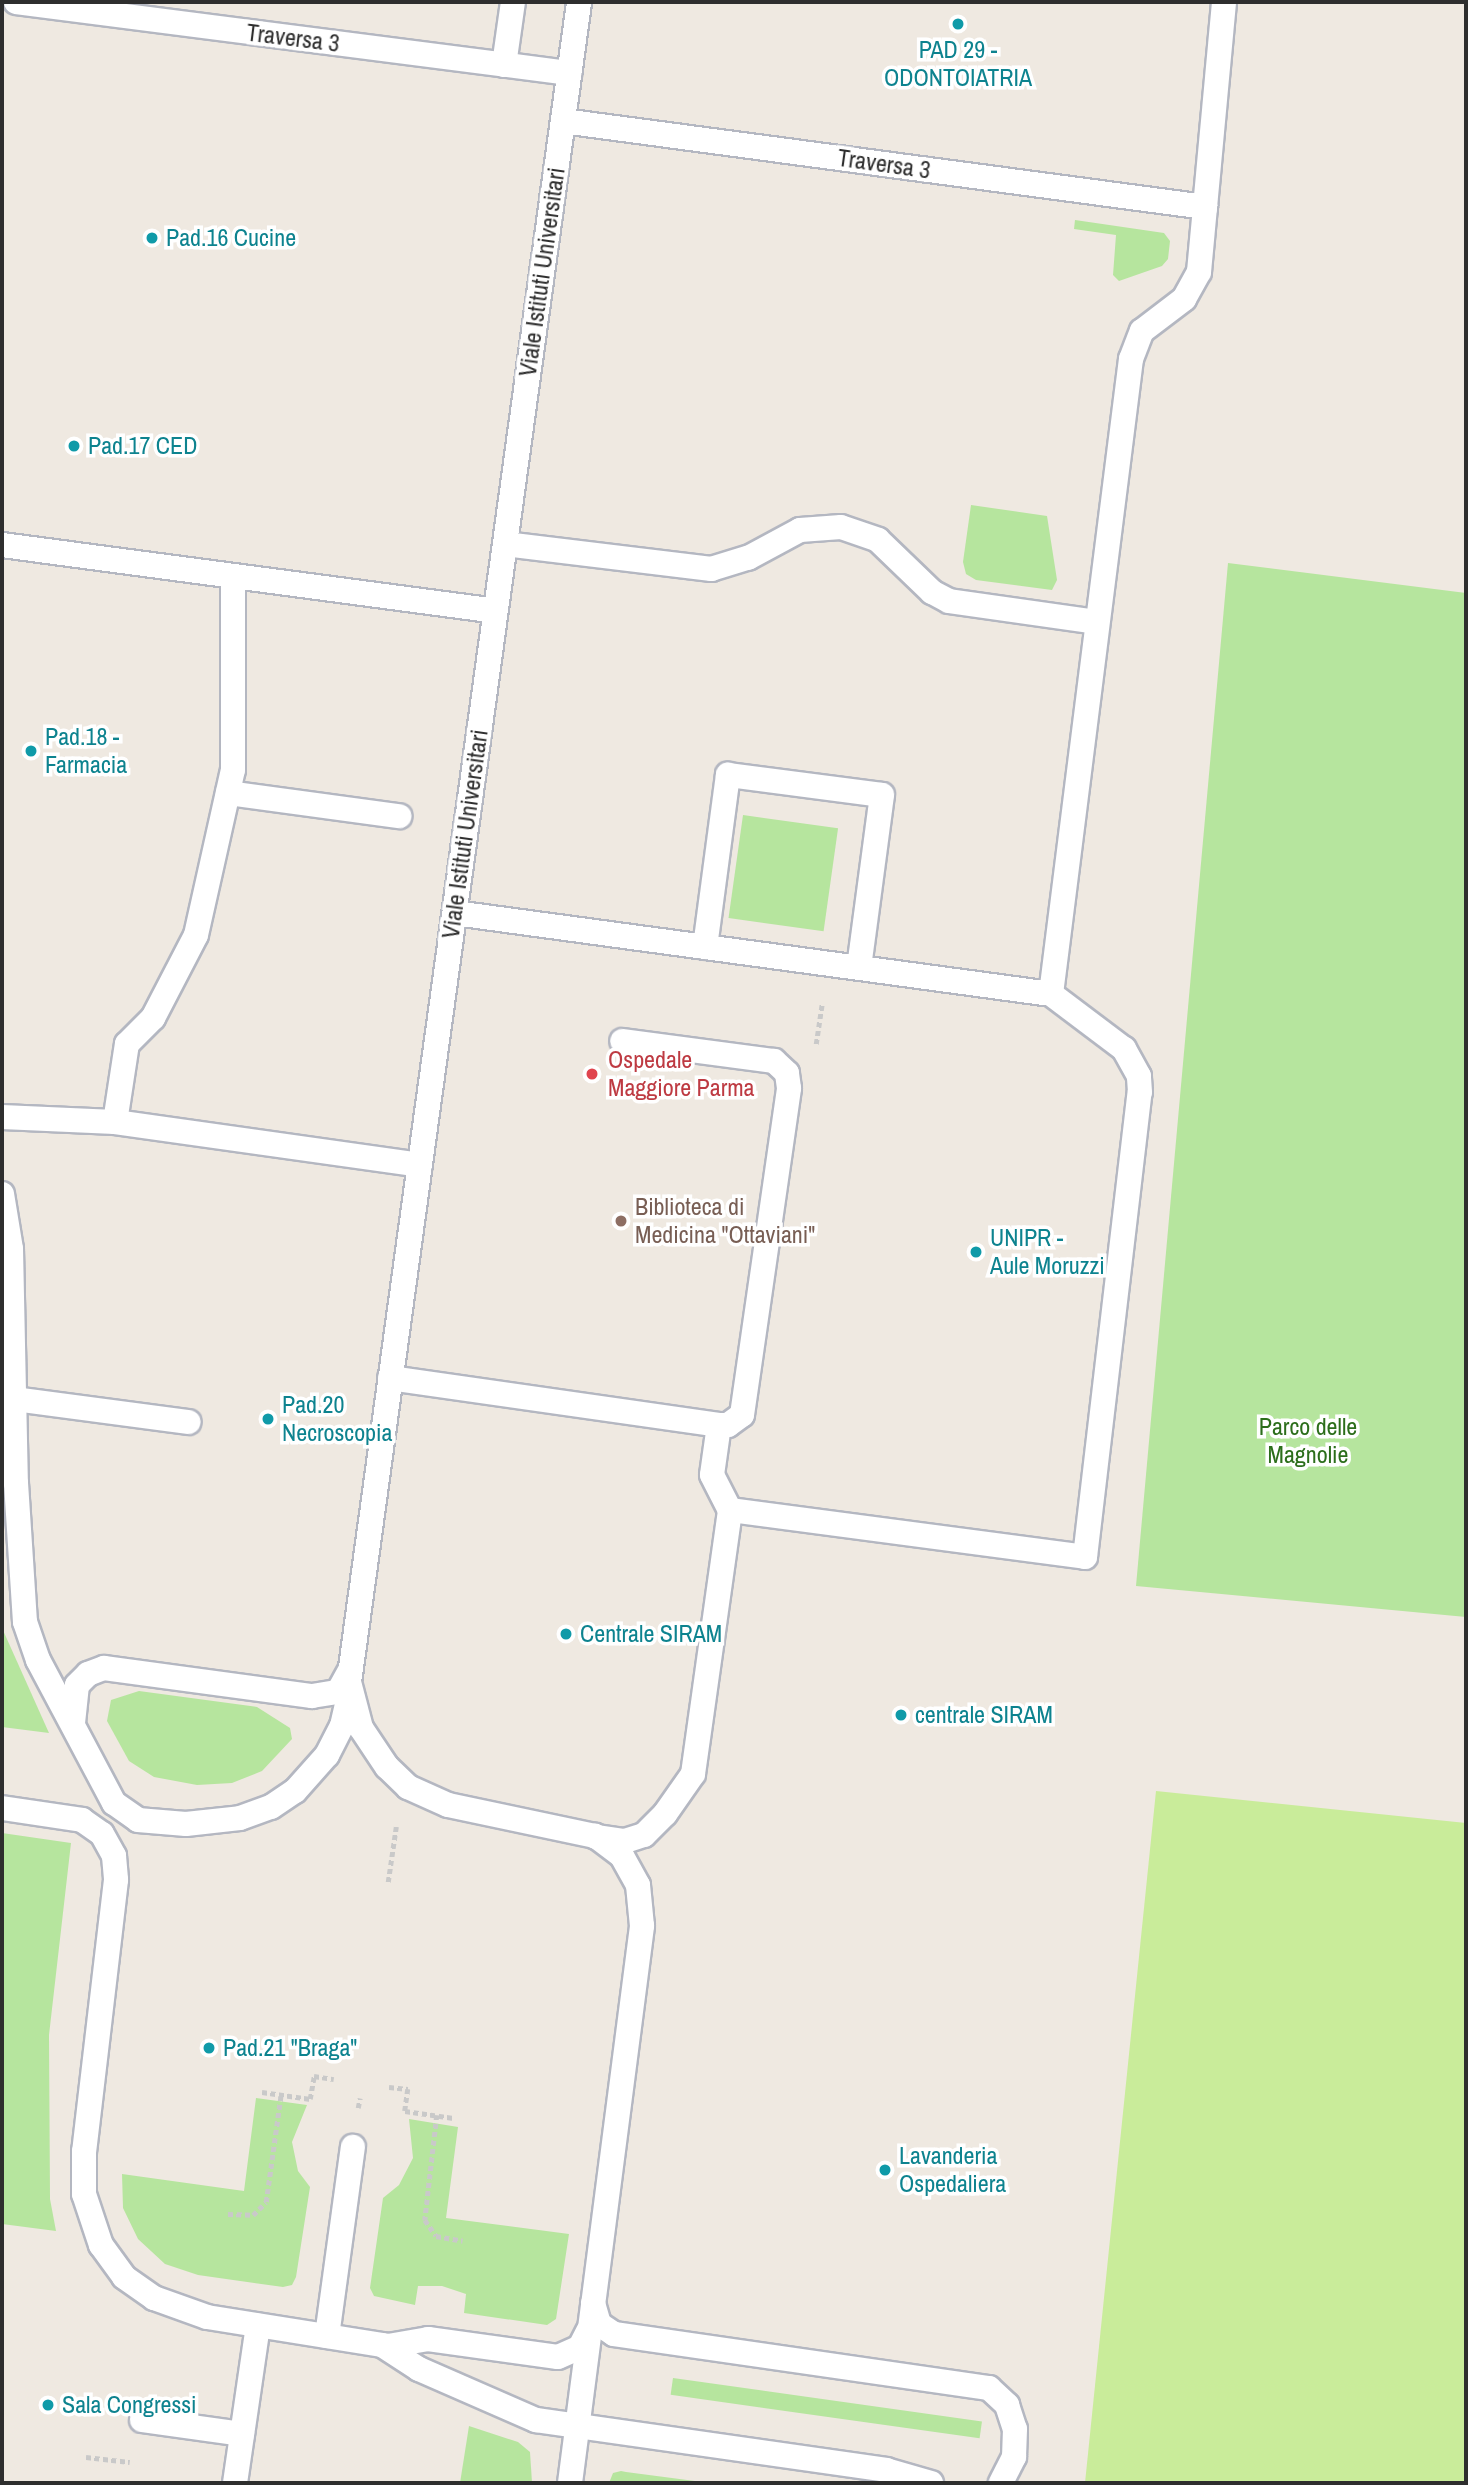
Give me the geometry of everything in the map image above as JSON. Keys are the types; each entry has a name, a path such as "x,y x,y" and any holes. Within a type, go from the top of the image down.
{"lane":[{"name":"Traversa 3","path":"16,2 569,74"},
{"path":"504,65 513,2"},
{"name":"Viale Istituti Universitari","path":"2,1808 82,1821 123,1814 206,1823 240,1818 284,1800 327,1755 342,1726 579,2"},
{"path":"1051,994 1132,352 1142,331 1193,287 1200,265 1224,2"},
{"name":"Traversa 3","path":"563,121 1205,207"},
{"path":"505,544 711,569 748,558 800,530 841,527 878,540 932,592 949,601 1097,622"},
{"path":"2,545 496,611"},
{"path":"115,1122 127,1044 153,1018 196,935 233,770 233,577"},
{"path":"705,947 728,775 869,793 882,795 859,967"},
{"path":"228,793 400,816"},
{"path":"455,913 1051,994 1124,1049 1139,1076 1140,1092 1085,1557 730,1510"},
{"path":"390,1378 719,1425 736,1421 744,1410 789,1088 787,1073 774,1061 622,1041"},
{"path":"2,1117 115,1122 420,1166"},
{"path":"2,1194 11,1249 14,1399 25,1622 34,1651 123,1814 84,2151 87,2211 111,2261 139,2289 189,2312 258,2326 381,2345 428,2339 558,2357 580,2347 589,2330"},
{"path":"14,1399 188,1422"},
{"path":"350,1678 358,1721 377,1753 418,1794 448,1805 550,1823 595,1836 625,1841 644,1835 665,1814 693,1774 730,1510 712,1475 719,1425"},
{"path":"77,1732 73,1692 88,1674 104,1668 318,1696 343,1688 350,1678"},
{"path":"82,1821 109,1844 116,1868"},
{"path":"570,2483 642,1926 638,1885 629,1866 595,1836"},
{"path":"327,2336 353,2147"},
{"path":"593,2298 596,2318 614,2334 989,2388 1007,2405 1015,2429 1014,2457 1001,2483"},
{"path":"235,2483 258,2326"},
{"path":"381,2345 419,2369 536,2420 886,2470 931,2483"},
{"path":"142,2420 242,2434"}],"path":[{"path":"787,1073 807,1061 815,1047 828,963"},
{"path":"388,1882 397,1824"},
{"path":"262,2092 310,2099 314,2076 334,2079"},
{"path":"389,2087 408,2090 405,2111 454,2118"},
{"path":"228,2214 253,2215 266,2202 281,2094"},
{"path":"437,2115 425,2220 436,2236 463,2241"}],"green space":[{"path":"1075,220 1164,233 1170,241 1168,259 1162,266 1119,281 1113,275 1116,235 1074,229"},
{"path":"971,505 1047,516 1057,580 1052,590 976,580 966,574 963,562"},
{"name":"Parco delle Magnolie","path":"1228,563 1466,593 1466,1617 1136,1586"},
{"path":"743,815 838,828 824,931 729,918"},
{"path":"2,1628 49,1733 2,1727"},
{"path":"139,1691 257,1707 290,1728 292,1739 262,1771 232,1783 197,1785 154,1777 129,1761 107,1721 111,1700"},
{"path":"1156,1791 1466,1823 1466,2483 1085,2483"},
{"path":"2,1833 71,1843 49,2035 50,2199 56,2231 2,2224"},
{"path":"256,2098 307,2105 292,2142 298,2171 310,2187 296,2277 292,2285 283,2287 198,2275 165,2264 138,2239 123,2208 122,2174 244,2191"},
{"path":"409,2119 458,2127 446,2218 569,2234 556,2319 547,2325 464,2313 466,2294 442,2286 418,2286 415,2305 374,2296 370,2288 383,2198 399,2185 413,2158"},
{"path":"673,2378 982,2421 980,2438 671,2395"},
{"path":"469,2426 518,2442 530,2452 532,2483 460,2483"},
{"path":"621,2471 710,2483 609,2483 613,2473"}],"place":[{"name":"PAD 29 - ODONTOIATRIA","path":"958,24"},
{"name":"Pad.16 Cucine","path":"152,238"},
{"name":"Pad.17 CED","path":"74,446"},
{"name":"Pad.18 - Farmacia","path":"31,751"},
{"name":"Ospedale Maggiore Parma","path":"592,1074"},
{"name":"Biblioteca di Medicina \"Ottaviani\"","path":"621,1221"},
{"name":"UNIPR - Aule Moruzzi","path":"976,1252"},
{"name":"Pad.20 Necroscopia","path":"268,1419"},
{"name":"Centrale SIRAM","path":"566,1634"},
{"name":"centrale SIRAM","path":"901,1715"},
{"name":"Pad.21 \"Braga\"","path":"209,2048"},
{"name":"Lavanderia Ospedaliera","path":"885,2170"},
{"name":"Sala Congressi","path":"48,2405"}]}
